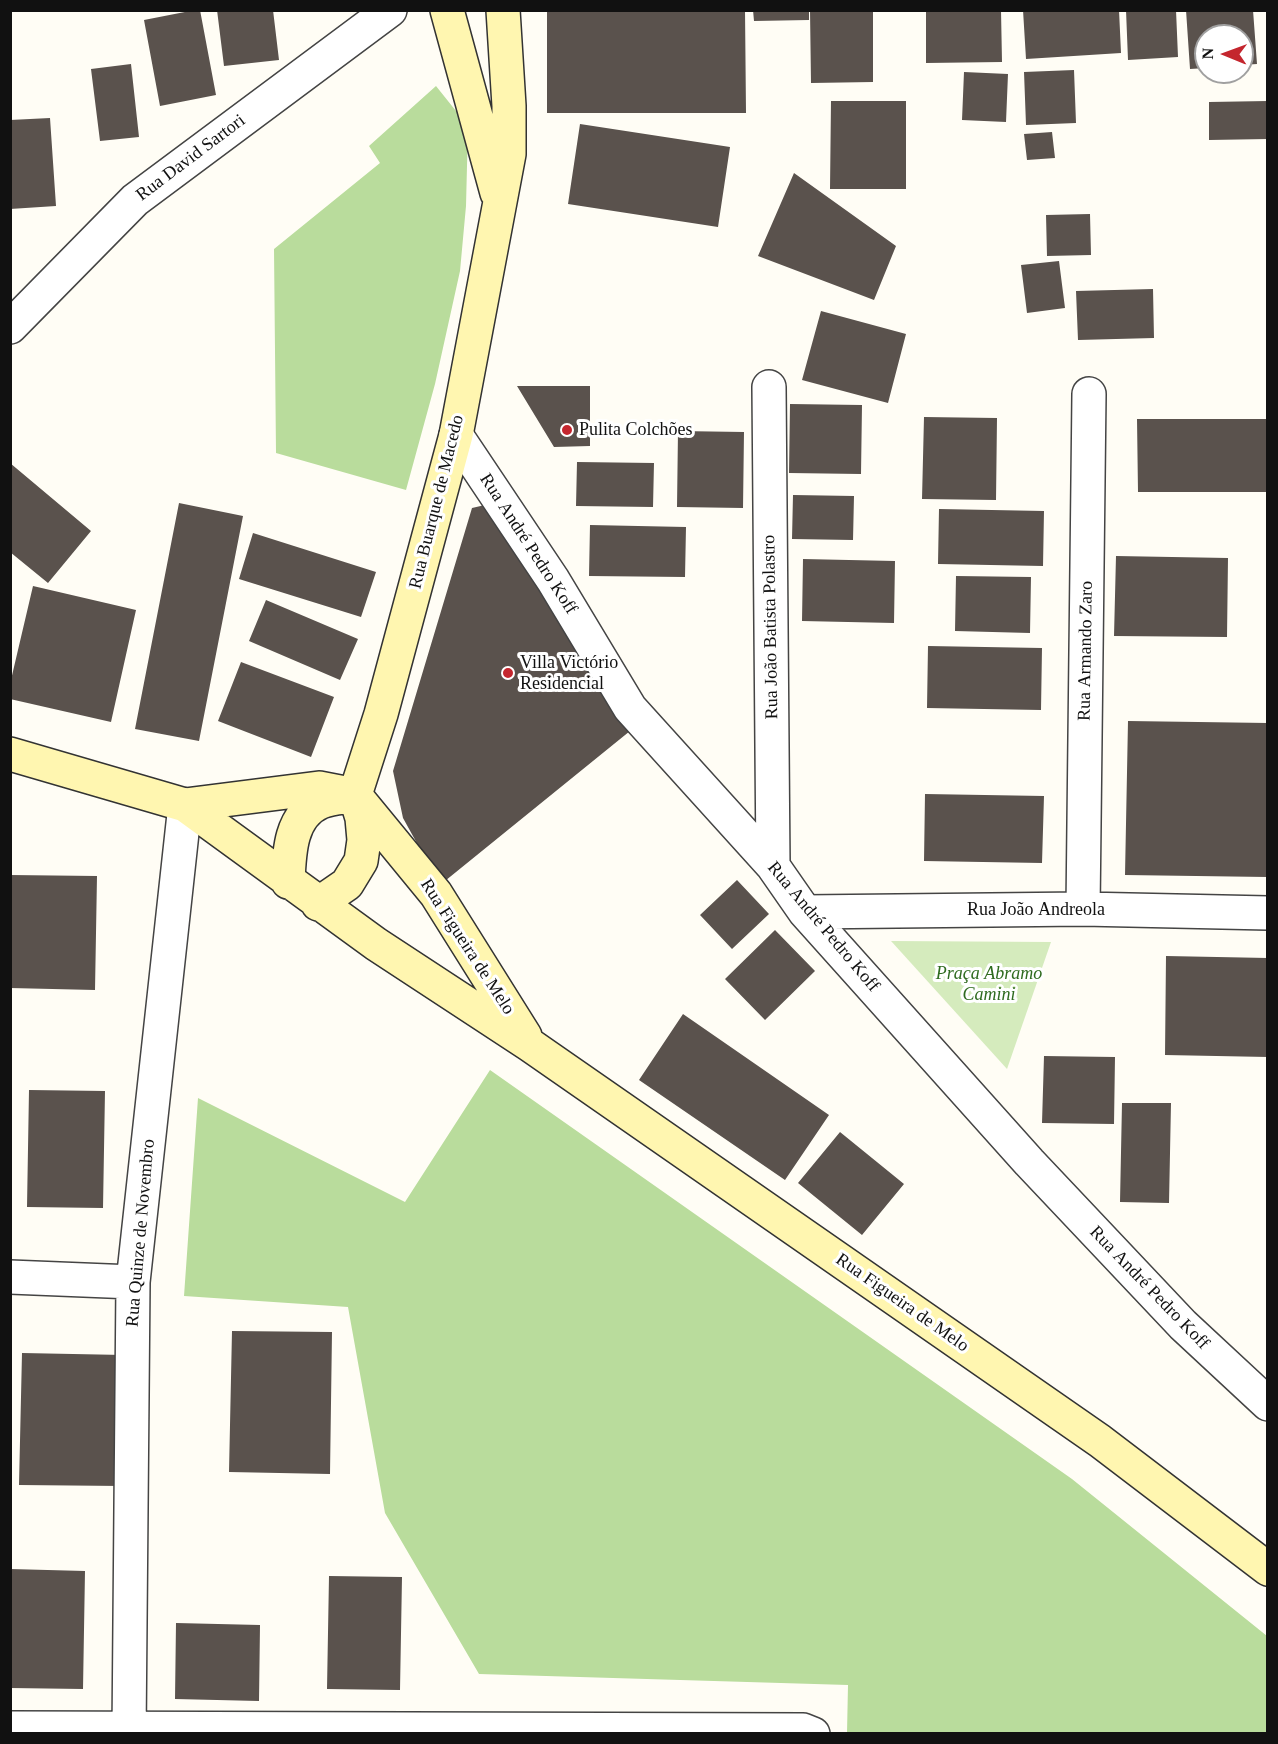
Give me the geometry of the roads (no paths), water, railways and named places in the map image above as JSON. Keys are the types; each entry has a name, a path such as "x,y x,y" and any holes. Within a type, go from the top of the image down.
{"main road":[{"name":"Rua Buarque de Macedo","path":"447,10 499,204"},
{"name":"Rua Buarque de Macedo","path":"355,795 381,714 456,435 509,154 509,106 503,10"},
{"path":"10,754 185,806 318,904 347,884 361,861 364,840 362,818 355,795"},
{"path":"185,806 319,788 355,795"},
{"path":"288,882 289,850 297,825 307,810 322,801 355,795"},
{"name":"Rua Figueira de Melo","path":"355,795 436,894 530,1045"},
{"name":"Rua Figueira de Melo","path":"318,904 530,1045 1100,1441 1268,1569"}],"street":[{"name":"Rua David Sartori","path":"10,327 135,200 390,10"},
{"name":"Rua João Batista Polastro","path":"769,387 773,866"},
{"name":"Rua Armando Zaro","path":"1083,909 1089,394"},
{"name":"Rua André Pedro Koff","path":"456,435 553,580 630,708 773,866 805,912 1029,1162 1183,1325 1268,1404"},
{"name":"Rua Quinze de Novembro","path":"129,1731 134,1282 185,806"},
{"name":"Rua João Andreola","path":"805,912 1083,909 1268,913"},
{"path":"10,1277 134,1282"},
{"path":"10,1728 129,1731 808,1732"}],"place":[{"name":"Pulita Colchões","path":"567,430"},
{"name":"Villa Victório Residencial","path":"508,673"}],"park label":[{"name":"Praça Abramo Camini","path":"989,984"}]}
